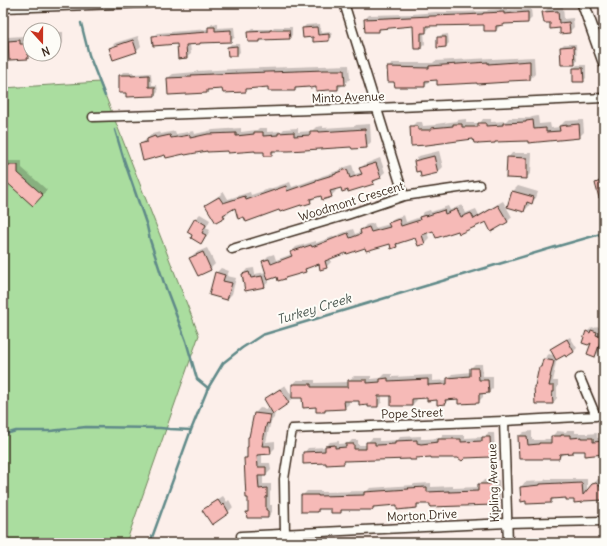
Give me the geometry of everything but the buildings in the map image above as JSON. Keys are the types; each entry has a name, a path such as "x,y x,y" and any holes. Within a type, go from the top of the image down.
{"street":[{"path":"3,8 149,3"},
{"path":"344,3 404,196"},
{"path":"583,3 604,62"},
{"name":"Minto Avenue","path":"93,117 376,108 604,98"},
{"name":"Woodmont Crescent","path":"232,249 347,215 404,196 480,185"},
{"name":"Pope Street","path":"285,534 284,479 292,429 596,416 580,378"},
{"name":"Kipling Avenue","path":"504,421 508,543"},
{"name":"Morton Drive","path":"241,536 507,523 604,521"}],"green space":[{"path":"100,82 199,335 126,543 3,543 3,88"}],"waterway":[{"path":"81,23 89,55 105,96"},
{"path":"115,130 164,283 186,341 197,379 208,388"},
{"name":"Turkey Creek","path":"150,543 191,430 208,388 223,363 242,348 262,335 604,233"},
{"path":"3,433 16,431 50,431 86,427 191,430"}]}
